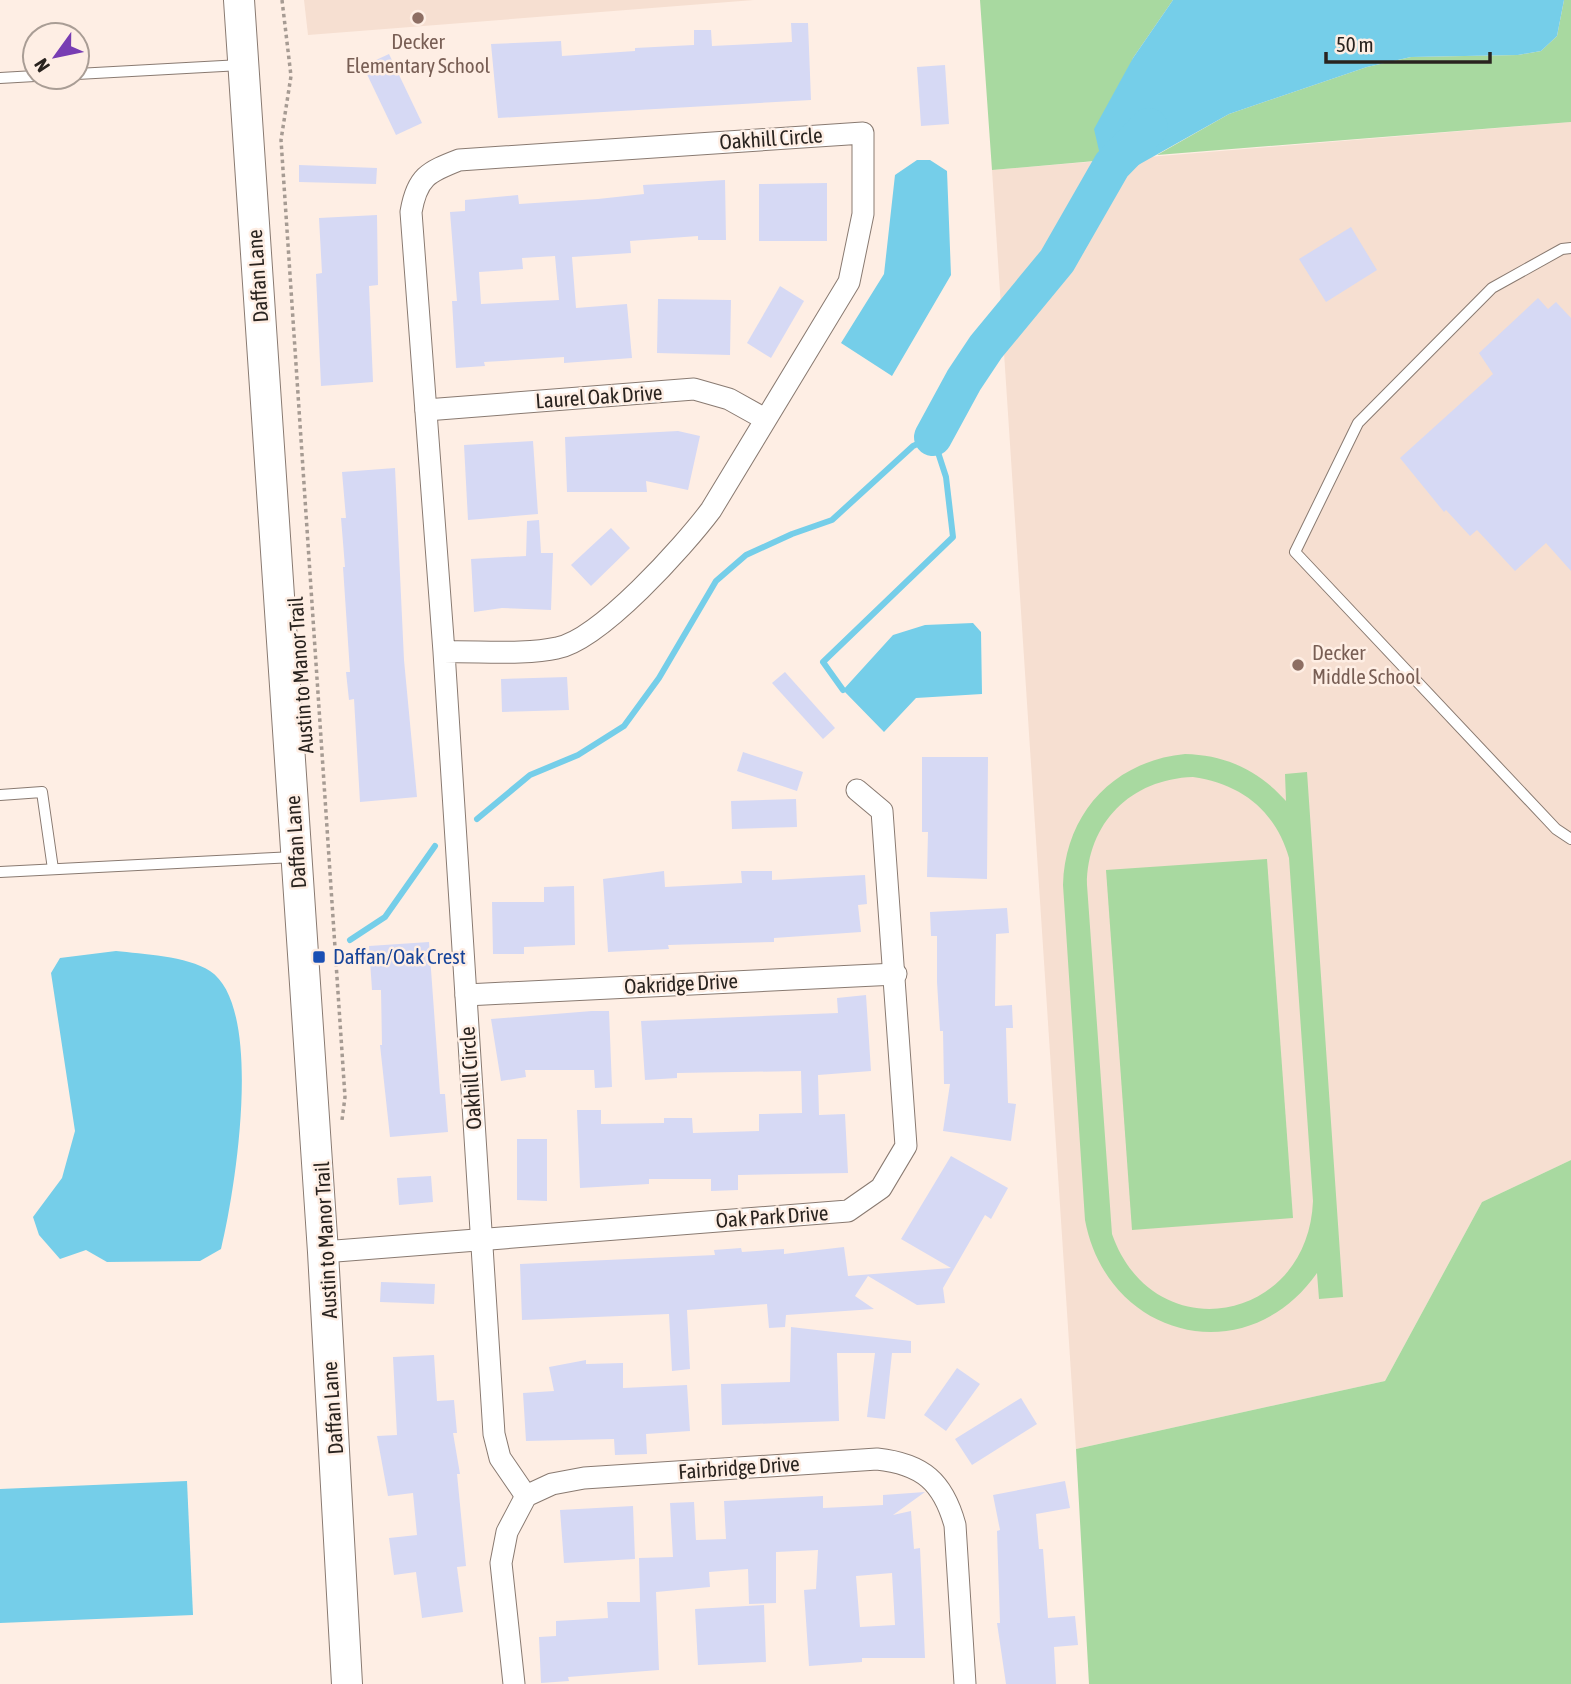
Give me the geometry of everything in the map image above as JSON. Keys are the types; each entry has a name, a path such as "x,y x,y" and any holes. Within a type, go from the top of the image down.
{"street":[{"name":"Daffan Lane","path":"239,0 323,1252 348,1648 347,1684"},
{"name":"Oakhill Circle","path":"444,652 557,649 577,642 598,628 691,537 711,510 849,282 863,214 863,134 459,160 430,171 415,189 411,212 444,652 494,1434 500,1458 526,1496"},
{"name":"Laurel Oak Drive","path":"426,410 694,389 729,398 765,419"},
{"name":"Oak Park Drive","path":"323,1252 848,1211 881,1188 906,1146 896,974 883,811 857,790"},
{"name":"Oakridge Drive","path":"466,995 896,974"},
{"name":"Fairbridge Drive","path":"526,1496 552,1484 584,1478 877,1459 899,1461 918,1469 935,1482 949,1504 955,1525 965,1684"},
{"path":"514,1684 501,1563 507,1532 526,1496"}],"lane":[{"path":"91,73 243,65"},
{"path":"0,78 21,77"},
{"path":"1571,248 1562,249 1492,288 1358,423 1295,552 1556,829 1571,839"},
{"path":"0,795 42,792 53,869"},
{"path":"0,872 297,857"}],"path":[{"name":"Austin to Manor Trail","path":"282,0 291,76 281,140 345,1097 341,1124"}],"shaded area":[{"name":"Decker Elementary School","path":"304,0 754,0 308,35"},
{"name":"Decker Middle School","path":"1571,122 1571,1160 1482,1202 1385,1381 1076,1449 992,170"}],"green space":[{"path":"980,0 1173,0 1133,58 1100,155 1106,160 992,170"},
{"path":"1564,0 1571,0 1571,122 1157,155 1229,114 1367,67 1411,57 1518,55 1541,51 1557,36"},
{"path":"1185,754 1228,761 1265,781 1286,801 1285,774 1307,772 1343,1297 1319,1299 1317,1273 1288,1305 1254,1324 1218,1332 1183,1329 1149,1315 1121,1292 1098,1260 1085,1220 1063,885 1066,859 1073,835 1098,795 1136,767","holes":["1193,777 1241,793 1254,802 1275,826 1289,858 1313,1201 1305,1243 1285,1274 1258,1296 1226,1308 1192,1307 1160,1296 1132,1271 1112,1234 1087,885 1095,842 1104,824 1117,808 1150,786"]},
{"path":"1267,859 1293,1218 1132,1230 1106,870"},
{"path":"1571,1160 1571,1684 1089,1684 1076,1449 1385,1381 1482,1202"}],"water":[{"path":"1173,0 1564,0 1557,36 1541,51 1518,55 1411,57 1367,67 1229,114 1124,173 1100,155 1094,129 1133,58"},
{"path":"917,160 930,160 947,171 951,275 892,376 841,343 884,274 895,175"},
{"path":"973,623 981,632 982,694 916,698 884,732 843,690 893,635 925,625"},
{"path":"116,951 177,959 210,971 227,991 237,1022 241,1102 233,1187 221,1249 200,1261 107,1262 86,1250 60,1259 39,1235 33,1217 62,1178 75,1131 51,973 60,958"},
{"path":"187,1481 193,1615 0,1623 0,1489"}],"building":[{"path":"791,23 808,23 811,100 498,118 491,44 561,41 562,56 635,51 635,48 694,45 694,30 711,30 712,46 792,42"},
{"path":"389,54 422,123 396,135 363,66"},
{"path":"945,65 949,124 921,126 917,67"},
{"path":"299,165 377,168 376,184 299,182"},
{"path":"725,180 726,240 698,240 698,236 630,241 631,253 572,257 576,308 627,304 632,358 564,363 564,357 484,362 485,366 456,368 452,301 457,301 450,212 465,211 465,200 518,195 519,204 598,199 644,194 643,185","holes":["555,256 559,300 481,304 479,272 523,269 522,258"]},
{"path":"827,183 827,241 759,241 759,184"},
{"path":"377,215 378,285 369,286 373,382 321,386 316,274 322,273 319,218"},
{"path":"1351,227 1377,270 1326,302 1299,259"},
{"path":"780,286 804,301 771,358 747,343"},
{"path":"1538,298 1548,309 1556,302 1571,318 1571,571 1546,543 1515,571 1477,530 1470,536 1446,510 1444,512 1400,458 1493,374 1479,353"},
{"path":"658,299 731,300 730,355 657,353"},
{"path":"678,431 700,436 688,490 646,481 647,492 567,492 565,437"},
{"path":"533,441 538,514 468,520 464,445"},
{"path":"395,468 404,660 417,797 360,802 354,699 349,700 346,672 350,672 341,518 346,518 342,472"},
{"path":"539,520 541,553 553,553 551,610 502,608 474,612 471,559 526,556 527,521"},
{"path":"611,528 630,548 591,586 571,565"},
{"path":"785,672 835,728 823,739 772,683"},
{"path":"567,677 569,710 502,712 501,679"},
{"path":"743,752 803,772 797,791 737,771"},
{"path":"922,757 988,757 987,879 927,877 928,832 922,832"},
{"path":"796,799 797,827 732,829 731,801"},
{"path":"664,871 665,887 742,883 741,871 772,871 772,880 865,875 867,904 858,905 861,932 774,938 774,942 668,945 669,949 608,952 603,879"},
{"path":"574,886 575,945 524,947 524,954 493,954 492,902 544,902 544,887"},
{"path":"1007,908 1009,933 996,934 995,1006 1012,1005 1013,1028 1006,1028 1008,1103 1016,1104 1011,1141 943,1131 950,1084 944,1084 943,1031 940,1031 937,982 937,936 931,936 930,912"},
{"path":"429,942 440,1094 445,1094 448,1132 390,1137 380,1045 381,990 372,990 369,946"},
{"path":"866,995 871,1071 818,1075 819,1115 845,1114 848,1173 738,1175 738,1190 711,1191 711,1179 649,1179 649,1184 580,1188 577,1110 601,1110 601,1124 664,1123 664,1118 692,1118 693,1133 759,1131 759,1114 802,1113 801,1071 677,1073 677,1078 645,1080 641,1021 838,1013 837,998"},
{"path":"609,1011 612,1087 595,1088 594,1070 525,1070 526,1077 501,1081 491,1019"},
{"path":"517,1139 547,1139 547,1201 517,1200"},
{"path":"951,1156 1008,1188 991,1219 985,1215 943,1288 945,1303 917,1305 868,1276 855,1296 874,1309 786,1315 785,1327 769,1328 767,1304 687,1310 690,1369 672,1371 669,1314 522,1320 520,1264 715,1255 714,1250 741,1248 742,1252 784,1249 784,1254 844,1247 848,1276 951,1268 901,1239"},
{"path":"431,1176 433,1202 399,1205 397,1178"},
{"path":"381,1282 435,1284 434,1304 380,1302"},
{"path":"791,1327 911,1341 911,1353 892,1353 885,1419 867,1417 875,1353 837,1353 839,1421 722,1425 721,1384 790,1382"},
{"path":"434,1355 437,1401 454,1400 457,1433 453,1433 460,1474 457,1474 466,1566 457,1567 463,1612 422,1618 416,1572 394,1575 389,1538 417,1535 413,1493 388,1496 377,1436 397,1435 393,1357"},
{"path":"586,1360 586,1364 623,1363 623,1388 687,1385 690,1431 646,1434 647,1454 615,1455 614,1439 526,1441 523,1393 554,1391 549,1367"},
{"path":"957,1368 980,1384 946,1431 924,1415"},
{"path":"1021,1398 1037,1424 972,1465 955,1439"},
{"path":"1065,1481 1070,1508 1036,1514 1039,1549 1043,1549 1048,1618 1075,1616 1078,1645 1054,1647 1056,1684 1006,1684 997,1623 1000,1623 997,1531 1000,1530 993,1495"},
{"path":"925,1492 893,1515 911,1511 914,1549 920,1548 925,1658 862,1658 862,1662 809,1666 804,1590 816,1589 818,1550 776,1552 776,1603 749,1604 748,1569 709,1572 710,1587 656,1592 659,1670 568,1677 569,1681 541,1683 539,1637 556,1636 556,1621 608,1618 607,1602 640,1602 639,1558 673,1557 670,1503 694,1502 696,1540 726,1539 724,1501 823,1496 823,1508 883,1505 883,1495","holes":["892,1573 895,1625 860,1627 856,1576"]},
{"path":"633,1506 635,1559 564,1563 560,1510"},
{"path":"764,1605 766,1662 698,1665 695,1609"}],"waterway":[{"path":"933,437 964,380 986,347 1057,261 1112,165 1149,127"},
{"path":"477,819 530,775 578,755 624,726 659,678 716,581 746,555 792,534 832,520 913,446 933,437 946,477 953,537 823,662 843,690"},
{"path":"350,940 385,917 435,846"}],"place":[{"name":"Decker Elementary School","path":"418,18"},
{"name":"Decker Middle School","path":"1298,665"},
{"name":"Daffan/Oak Crest","path":"319,957"}]}
